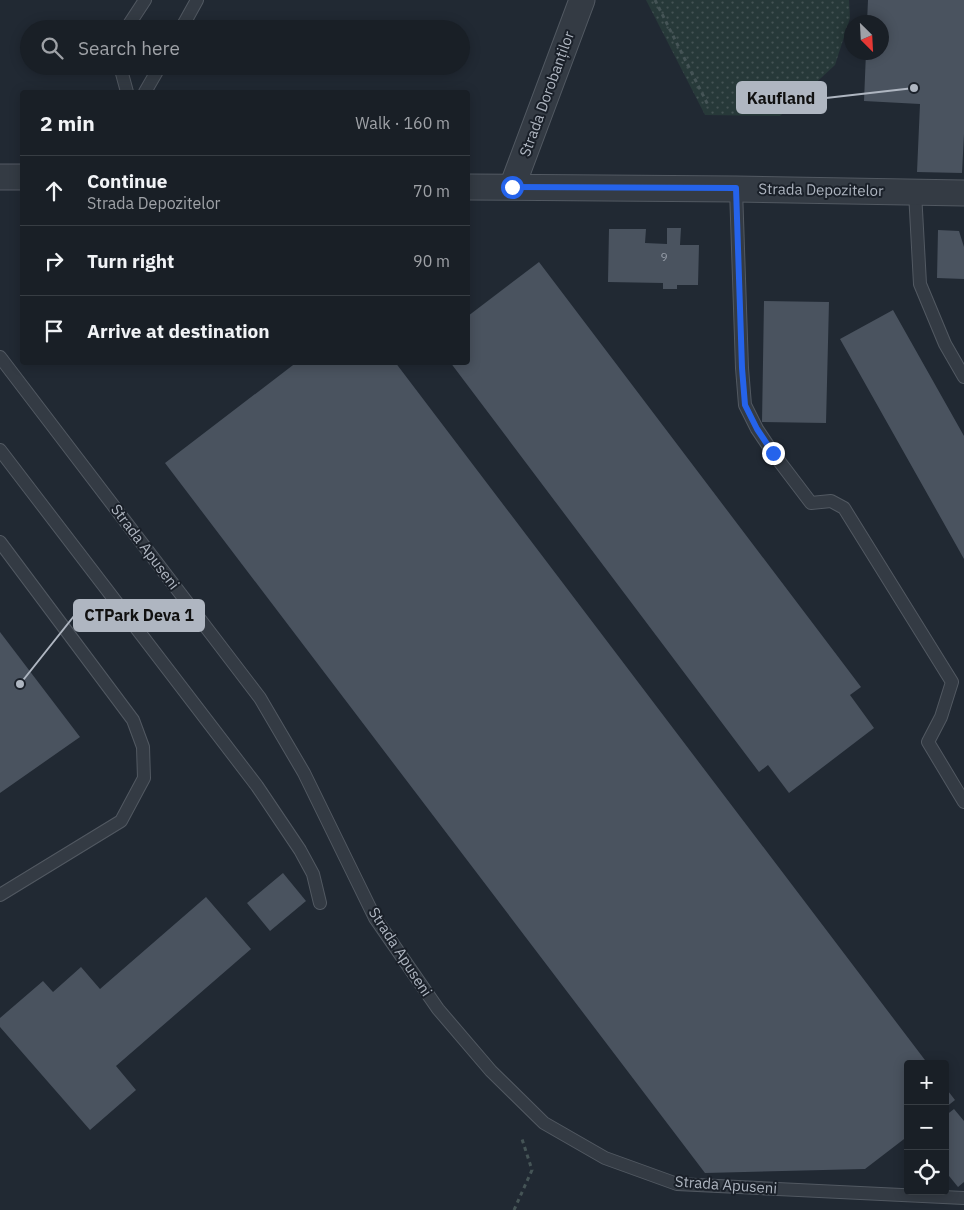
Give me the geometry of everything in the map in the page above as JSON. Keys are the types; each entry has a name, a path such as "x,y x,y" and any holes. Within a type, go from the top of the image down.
{"street":[{"name":"Strada Dorobanților","path":"512,187 582,0"},
{"path":"0,177 20,177"},
{"name":"Strada Depozitelor","path":"470,187 736,188 964,193"}],"lane":[{"path":"132,20 145,0"},
{"path":"186,20 197,0"},
{"path":"122,75 126,90"},
{"path":"146,90 155,75"},
{"path":"736,188 745,405 757,429 773,453 811,503 831,501 844,508 952,682 941,717 928,742 964,802"},
{"path":"915,192 920,284 945,344 964,377"},
{"name":"Strada Apuseni","path":"0,357 260,698 304,773 375,918 438,1009 491,1071 544,1123 605,1158 677,1184 964,1198"},
{"path":"0,450 256,786 300,850 313,874 320,903"},
{"path":"0,542 132,720 143,747 144,778 121,821 0,895"}],"path":[{"path":"656,0 710,106"},
{"path":"514,1210 532,1170 522,1139"}],"shaded area":[{"path":"646,0 849,0 850,15 844,15 844,37 835,65 780,116 705,115"}],"building":[{"path":"868,0 964,0 964,134 962,173 917,172 920,104 864,101 866,60 889,60 889,15 867,15"},
{"path":"667,228 681,228 680,245 699,245 698,285 677,285 677,289 663,289 663,283 608,282 609,229 646,229 645,243 667,244"},
{"path":"938,230 959,231 964,247 964,279 937,278"},
{"path":"539,262 861,687 850,695 874,728 789,793 768,765 759,772 452,365 470,365 470,314"},
{"path":"764,301 829,302 826,423 762,422"},
{"path":"893,310 964,436 964,559 840,339"},
{"path":"293,365 397,365 925,1060 904,1060 904,1139 865,1169 705,1173 165,463"},
{"path":"0,632 80,737 0,793"},
{"path":"283,873 306,901 270,931 247,903"},
{"path":"206,897 251,949 116,1066 136,1090 90,1130 0,1027 0,1018 43,981 53,992 81,967 100,989"},
{"path":"949,1092 955,1100 949,1105"},
{"path":"954,1109 964,1121 964,1182 958,1187 949,1176 949,1113"}],"place":[{"name":"Kaufland","path":"914,88"},
{"name":"CTPark Deva 1","path":"20,684"}],"route":[{"path":"512,187 736,188 745,405 757,429 773,453"}]}
